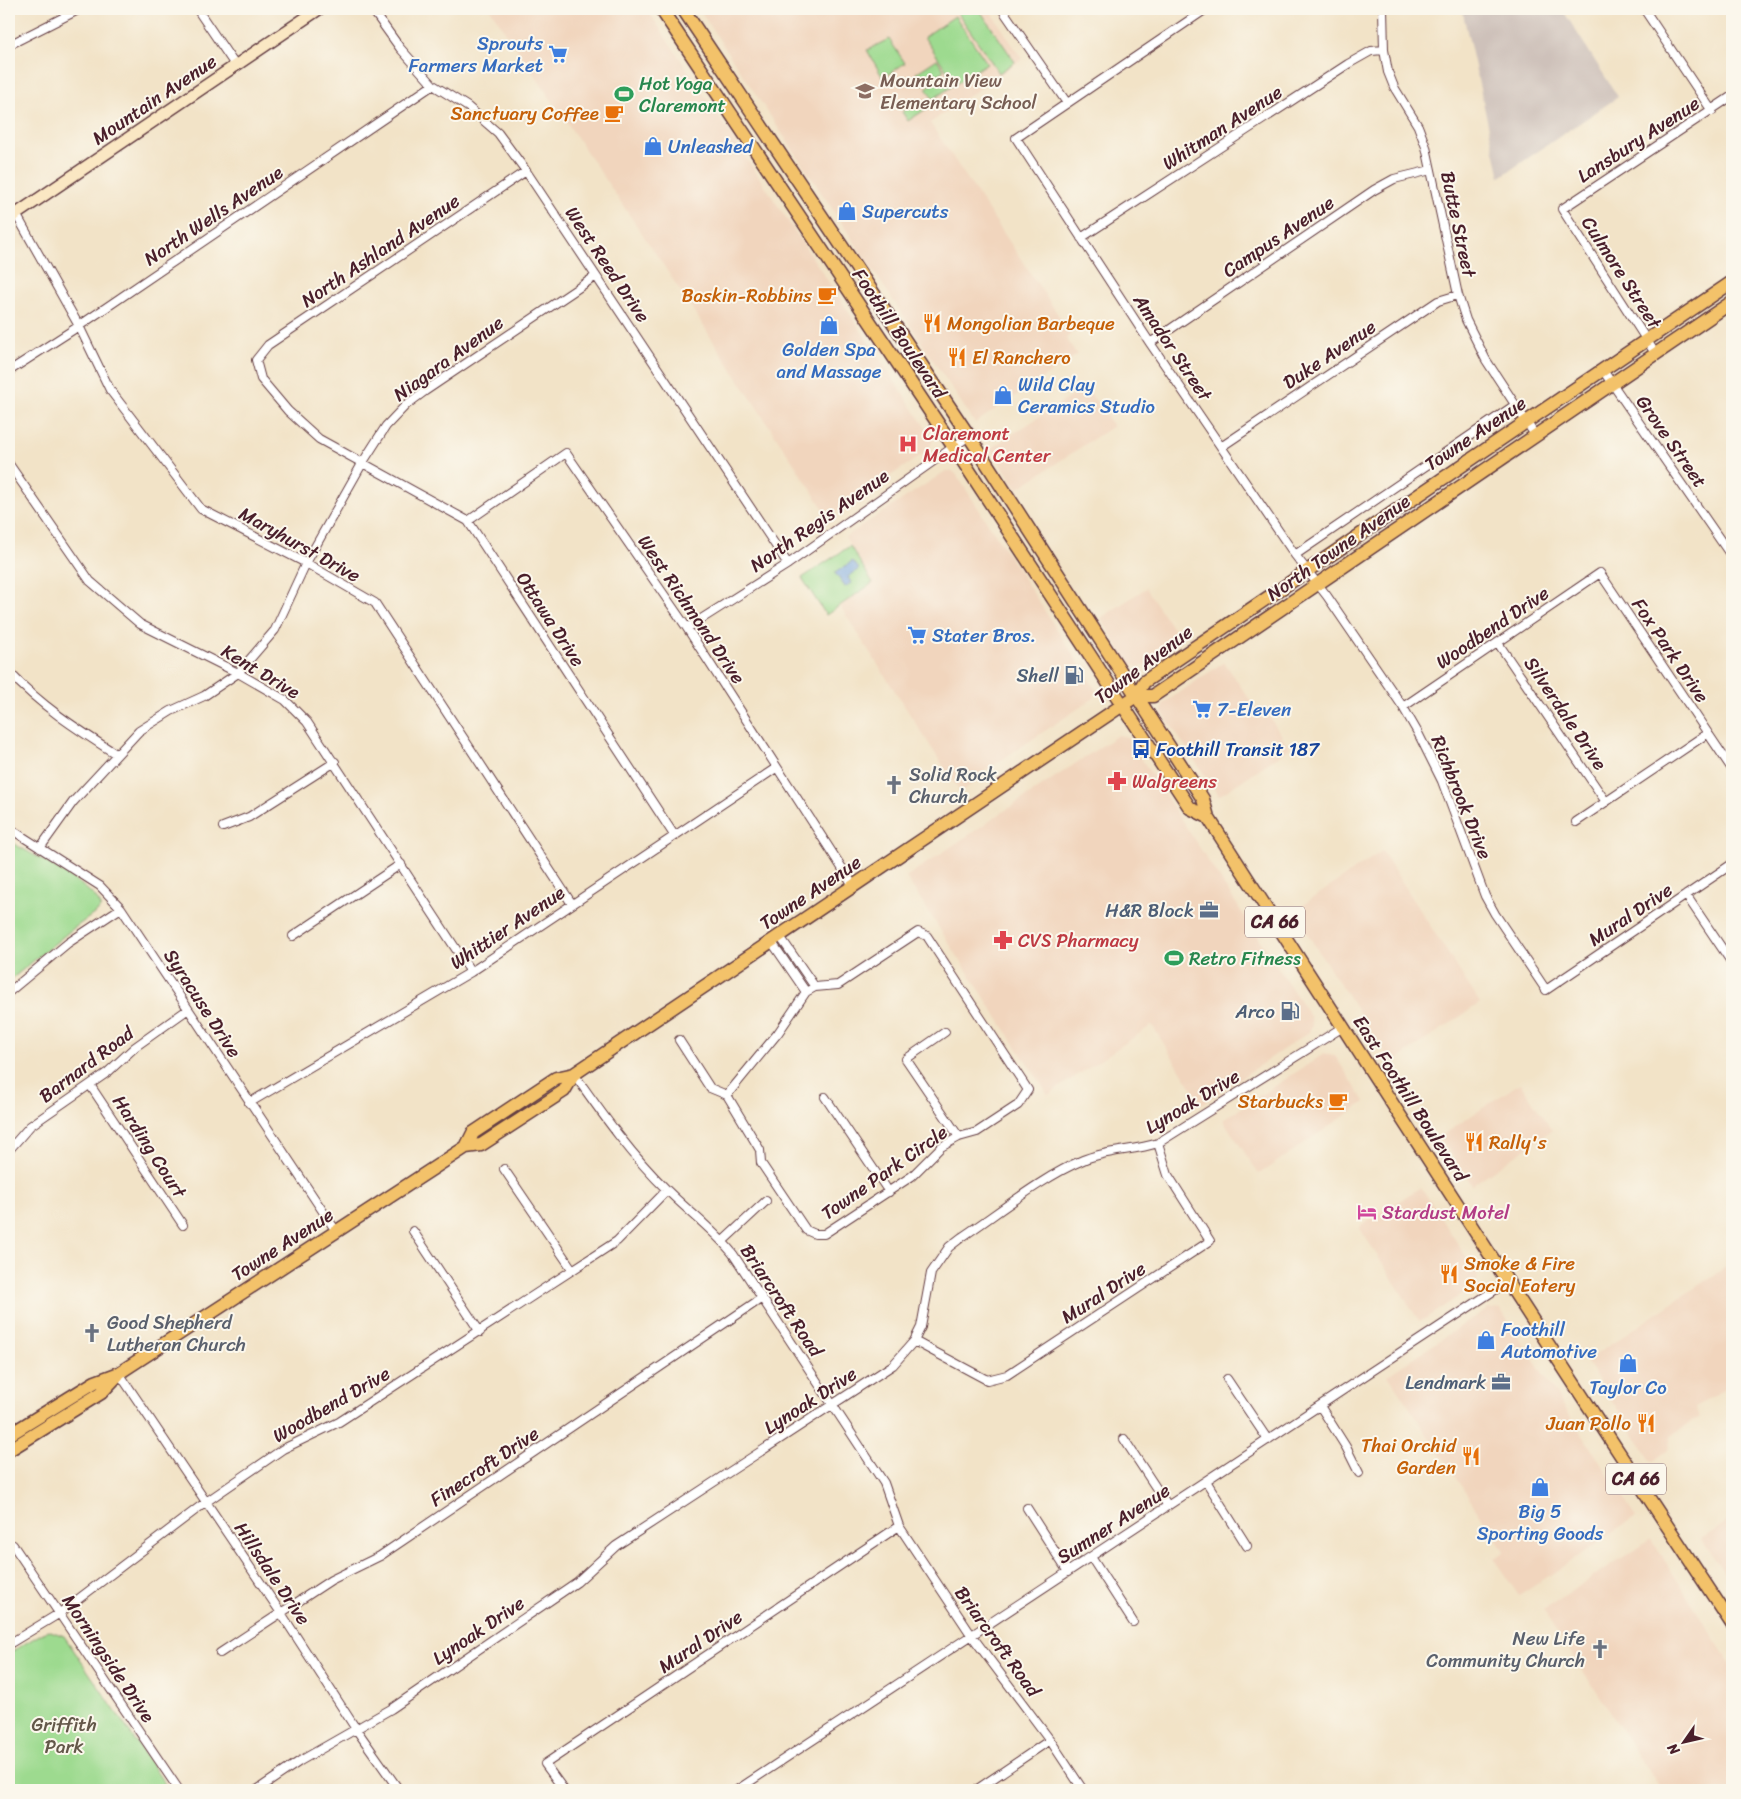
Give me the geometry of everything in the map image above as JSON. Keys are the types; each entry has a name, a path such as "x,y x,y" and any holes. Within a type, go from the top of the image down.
{"main road":[{"name":"Mountain Avenue","path":"12,216 319,9"},
{"name":"Foothill Boulevard","path":"661,9 953,446 1122,705"},
{"name":"Foothill Boulevard","path":"683,9 969,436 1136,696"},
{"name":"Towne Avenue","path":"9,1450 95,1382 119,1373 466,1147 473,1133 556,1078 574,1074 1136,696 1144,682 1732,282"},
{"name":"North Towne Avenue","path":"1136,696 1153,696 1732,302"},
{"name":"East Foothill Boulevard","path":"1136,696 1204,799 1208,817 1507,1282 1732,1624"},
{"name":"East Foothill Boulevard","path":"1122,705 1190,808 1208,817"},
{"name":"Towne Avenue","path":"9,1436 55,1414"}],"street":[{"path":"9,45 80,9"},
{"path":"197,9 235,65"},
{"name":"West Reed Drive","path":"372,9 400,48 433,85 468,107 498,133 526,171 788,564"},
{"path":"1002,9 1067,103 1206,9"},
{"name":"Butte Street","path":"1383,9 1384,50 1394,87 1418,126 1431,170 1458,295 1466,320 1482,352 1535,435"},
{"path":"1644,9 1712,110"},
{"name":"Whitman Avenue","path":"1081,238 1348,64 1371,51 1384,50"},
{"name":"North Wells Avenue","path":"9,371 79,326 433,85"},
{"name":"Lansbury Avenue","path":"1562,209 1732,96"},
{"name":"Amador Street","path":"1067,103 1016,138 1150,343 1295,555 1308,571"},
{"name":"Campus Avenue","path":"1150,343 1374,190 1394,179 1431,170"},
{"name":"North Ashland Avenue","path":"256,360 268,345 526,171"},
{"name":"Culmore Street","path":"1562,209 1656,353"},
{"name":"Maryhurst Drive","path":"12,216 79,326 110,390 202,509 306,563 375,603 572,904"},
{"name":"Niagara Avenue","path":"40,848 73,802 139,731 171,711 204,696 238,672 275,630 306,563 363,462 386,426 406,405 596,276"},
{"name":"Duke Avenue","path":"1221,447 1438,301 1458,295"},
{"name":"Ottawa Drive","path":"256,360 262,379 288,411 319,439 468,521 674,835"},
{"name":"Grove Street","path":"1602,369 1732,557"},
{"path":"1295,555 1515,405"},
{"name":"North Regis Avenue","path":"687,628 788,564 969,436"},
{"name":"West Richmond Drive","path":"468,521 566,453 687,628 853,886"},
{"name":"Kent Drive","path":"9,464 90,581 140,624 238,672 285,700 307,722 471,972"},
{"name":"Richbrook Drive","path":"1308,571 1402,707 1436,767 1485,896 1546,990"},
{"name":"Woodbend Drive","path":"1402,707 1600,573"},
{"name":"Fox Park Drive","path":"1600,573 1732,769"},
{"name":"Silverdale Drive","path":"1498,643 1606,802"},
{"path":"9,672 32,696 61,719 116,754"},
{"path":"1576,822 1708,733"},
{"path":"223,827 249,817 335,762"},
{"name":"Whittier Avenue","path":"249,1103 471,972 776,768"},
{"name":"Syracuse Drive","path":"9,828 100,886 121,908 249,1103 336,1230"},
{"path":"293,936 401,864"},
{"name":"Mural Drive","path":"1546,990 1732,864"},
{"path":"1686,895 1732,963"},
{"path":"9,992 68,943 121,908"},
{"name":"Towne Park Circle","path":"918,932 927,936 1028,1090 1018,1105 976,1132 959,1137 941,1147 912,1176 824,1234 815,1234 806,1230 762,1163 760,1150 727,1095 778,1033 806,992 815,987 838,985 918,932"},
{"path":"775,938 815,987"},
{"path":"775,938 806,992"},
{"name":"Barnard Road","path":"9,1150 30,1126 90,1085 135,1047 187,1010"},
{"name":"Lynoak Drive","path":"258,1790 300,1761 391,1709 577,1582 616,1546 893,1365 914,1341 924,1314 931,1273 949,1247 1075,1163 1098,1154 1134,1150 1158,1143 1343,1027"},
{"path":"945,1032 906,1059 959,1137"},
{"path":"678,1040 710,1088 727,1095"},
{"name":"Briarcroft Road","path":"574,1074 619,1138 667,1190 723,1241 884,1483 899,1526 972,1636 1050,1740 1083,1790"},
{"name":"Harding Court","path":"90,1085 183,1225"},
{"path":"825,1096 888,1192"},
{"name":"Mural Drive","path":"914,1341 987,1380 1007,1375 1210,1241 1168,1175 1158,1143"},
{"path":"504,1169 572,1269"},
{"name":"Woodbend Drive","path":"9,1644 60,1613 206,1502 283,1449 339,1422 480,1332 572,1269 617,1241 667,1190"},
{"path":"723,1241 766,1201"},
{"path":"413,1231 480,1332"},
{"name":"Sumner Avenue","path":"738,1790 1507,1282"},
{"name":"Finecroft Drive","path":"220,1653 331,1580 380,1556 762,1298"},
{"name":"Hillsdale Drive","path":"119,1373 281,1613 356,1729 399,1790"},
{"path":"1227,1379 1268,1440"},
{"path":"1320,1406 1346,1447 1359,1473"},
{"path":"1124,1439 1168,1506"},
{"path":"1206,1481 1248,1546"},
{"path":"1027,1508 1068,1572"},
{"name":"Mural Drive","path":"564,1790 545,1764 899,1526"},
{"name":"Morningside Drive","path":"12,1545 179,1790"},
{"path":"1091,1557 1133,1622"},
{"path":"976,1790 1050,1740"}],"shaded area":[{"path":"490,9 647,9 933,439 929,450 829,517 664,266"},
{"path":"699,9 989,9 1022,59 930,123 1071,334 1066,338 1077,355 975,423"},
{"path":"1462,9 1562,9 1618,97 1500,177"},
{"path":"1086,387 1113,426 1017,489 991,448"},
{"path":"946,471 952,471 956,474 1096,690 1094,698 979,775 981,778 960,792 840,606 873,583 845,537"},
{"path":"1146,588 1181,641 1144,666 1138,667 1127,662 1101,618"},
{"path":"1224,662 1262,718 1268,715 1290,748 1219,796 1162,712 1163,704"},
{"path":"1118,735 1127,737 1311,1018 1312,1025 1309,1032 1202,1104 1152,1025 1048,1095 906,877"},
{"path":"1382,851 1480,1003 1392,1063 1293,912"},
{"path":"1324,1054 1335,1056 1365,1102 1259,1174 1223,1120"},
{"path":"1520,1083 1552,1130 1472,1185 1440,1137"},
{"path":"1421,1187 1478,1275 1476,1285 1420,1322 1359,1227"},
{"path":"1732,1263 1732,1383 1695,1408 1700,1417 1671,1435 1668,1450 1652,1462 1586,1361"},
{"path":"1488,1308 1501,1310 1636,1517 1519,1596 1494,1559 1504,1551 1388,1375"},
{"path":"1732,1518 1732,1585 1702,1539"},
{"path":"1651,1539 1732,1667 1732,1788 1729,1790 1661,1790 1543,1610"}],"green space":[{"path":"955,9 979,9 1015,62 999,73"},
{"path":"955,16 987,63 956,84 924,37"},
{"path":"889,39 905,63 883,78 867,50"},
{"path":"937,59 944,70 923,85 916,73"},
{"path":"947,74 954,85 933,99 926,88"},
{"path":"920,99 926,109 908,121 902,112"},
{"path":"850,546 873,583 826,615 802,578"},
{"path":"9,841 74,879 95,897 101,906 98,911 70,931 9,981"},
{"name":"Griffith Park","path":"48,1630 64,1636 169,1790 9,1790 9,1653"}],"water":[{"path":"853,561 859,569 848,577 851,583 845,587 835,573"}],"place":[{"name":"Sprouts Farmers Market","path":"558,54"},
{"name":"Mountain View Elementary School","path":"865,91"},
{"name":"Hot Yoga Claremont","path":"624,94"},
{"name":"Sanctuary Coffee","path":"614,113"},
{"name":"Unleashed","path":"653,146"},
{"name":"Supercuts","path":"847,211"},
{"name":"Baskin-Robbins","path":"827,295"},
{"name":"Mongolian Barbeque","path":"932,323"},
{"name":"Golden Spa and Massage","path":"829,325"},
{"name":"El Ranchero","path":"957,357"},
{"name":"Wild Clay Ceramics Studio","path":"1003,395"},
{"name":"Claremont Medical Center","path":"908,444"},
{"name":"Stater Bros.","path":"917,635"},
{"name":"Shell","path":"1074,675"},
{"name":"7-Eleven","path":"1202,709"},
{"name":"Foothill Transit 187","path":"1141,749"},
{"name":"Walgreens","path":"1117,781"},
{"name":"Solid Rock Church","path":"894,785"},
{"name":"H&R Block","path":"1209,910"},
{"name":"CVS Pharmacy","path":"1003,940"},
{"name":"Retro Fitness","path":"1174,958"},
{"name":"Arco","path":"1290,1011"},
{"name":"Starbucks","path":"1338,1101"},
{"name":"Rally's","path":"1474,1142"},
{"name":"Stardust Motel","path":"1367,1212"},
{"name":"Smoke & Fire Social Eatery","path":"1449,1274"},
{"name":"Good Shepherd Lutheran Church","path":"92,1333"},
{"name":"Foothill Automotive","path":"1486,1340"},
{"name":"Taylor Co","path":"1628,1363"},
{"name":"Lendmark","path":"1501,1382"},
{"name":"Juan Pollo","path":"1646,1423"},
{"name":"Thai Orchid Garden","path":"1471,1456"},
{"name":"Big 5 Sporting Goods","path":"1540,1487"},
{"name":"New Life Community Church","path":"1600,1649"}]}
